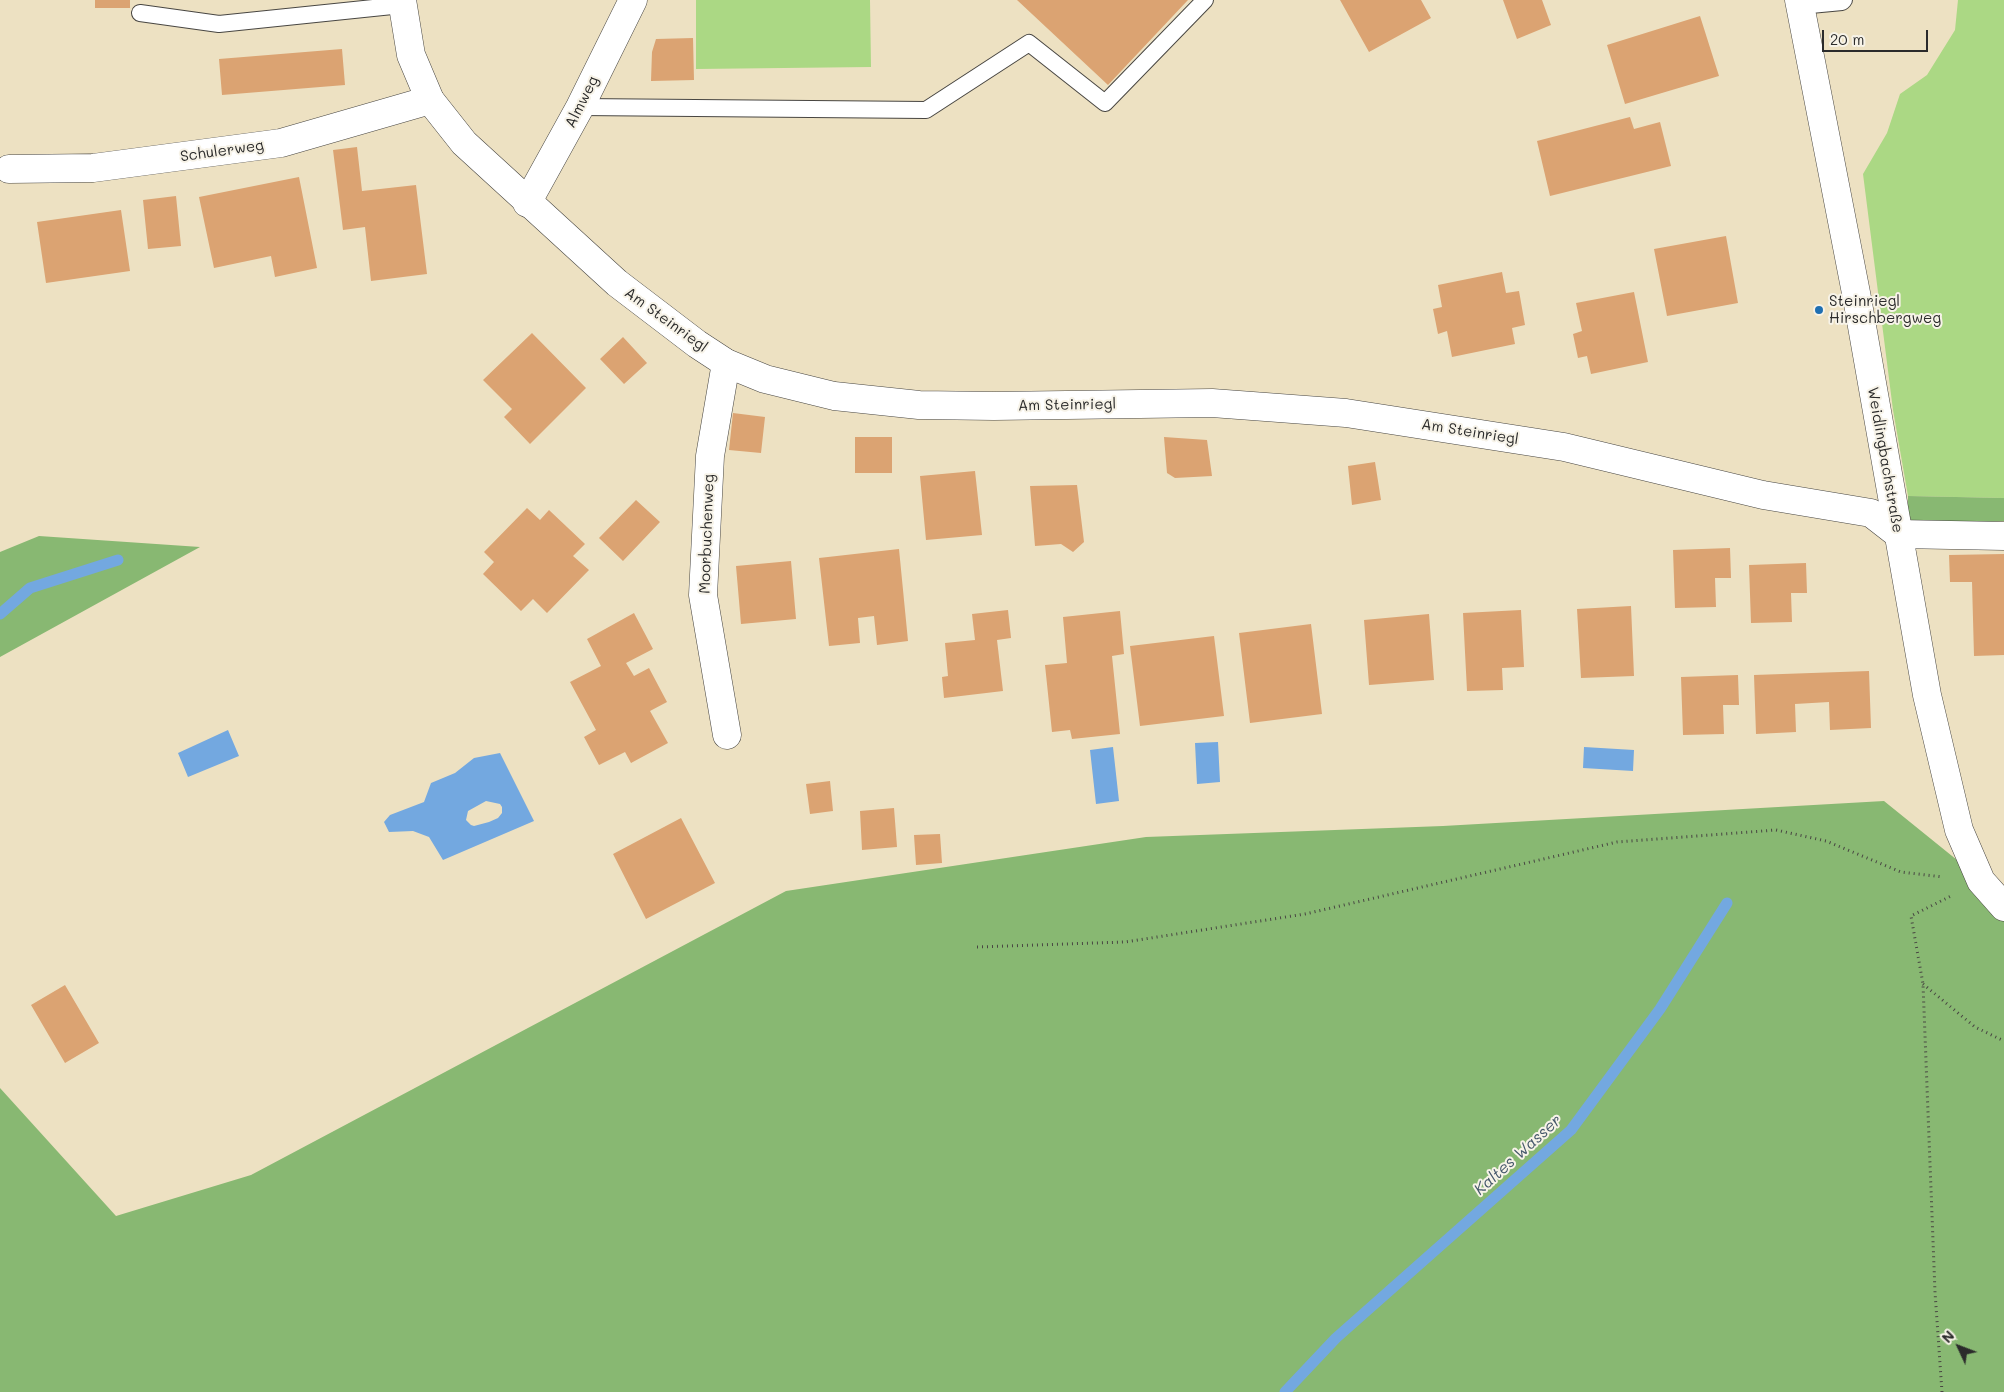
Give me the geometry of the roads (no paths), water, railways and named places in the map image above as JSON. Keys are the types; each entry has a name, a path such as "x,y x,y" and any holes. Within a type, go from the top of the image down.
{"street":[{"name":"Almweg","path":"527,203 580,107 633,0"},
{"name":"Am Steinriegl","path":"402,2 411,55 430,100 464,143 527,203 617,283 697,344 726,363 765,379 834,396 919,405 994,406 1212,403 1346,413 1564,447 1763,495 1871,513 1898,534"},
{"name":"Weidlingbachstraße","path":"1799,3 1857,298 1927,695 1959,830 1981,881 2004,907"},
{"name":"Schulerweg","path":"9,169 93,168 281,143 430,100"},
{"name":"Moorbuchenweg","path":"726,363 710,456 704,595 727,735"},
{"path":"1898,534 2004,536"}],"lane":[{"path":"580,107 926,110 1028,43 1105,103 1205,0"},
{"path":"1799,3 1842,2 1844,0"},
{"path":"140,13 218,24 402,2"}],"water":[{"path":"228,730 239,756 188,777 178,753"},
{"path":"1218,742 1220,782 1197,784 1195,743"},
{"path":"1113,747 1119,801 1096,804 1090,750"},
{"path":"1584,747 1634,750 1633,771 1583,768"},
{"path":"500,753 534,821 443,860 429,837 413,831 389,832 384,822 390,815 424,802 431,783 455,773 474,758","holes":["486,801 500,804 502,813 498,818 474,826 466,820 468,811"]}],"waterway":[{"path":"0,614 30,588 118,560"},
{"name":"Kaltes Wasser","path":"1285,1392 1336,1338 1571,1130 1660,1009 1727,903"}],"place":[{"name":"Steinriegl Hirschbergweg","path":"1819,310"}]}
